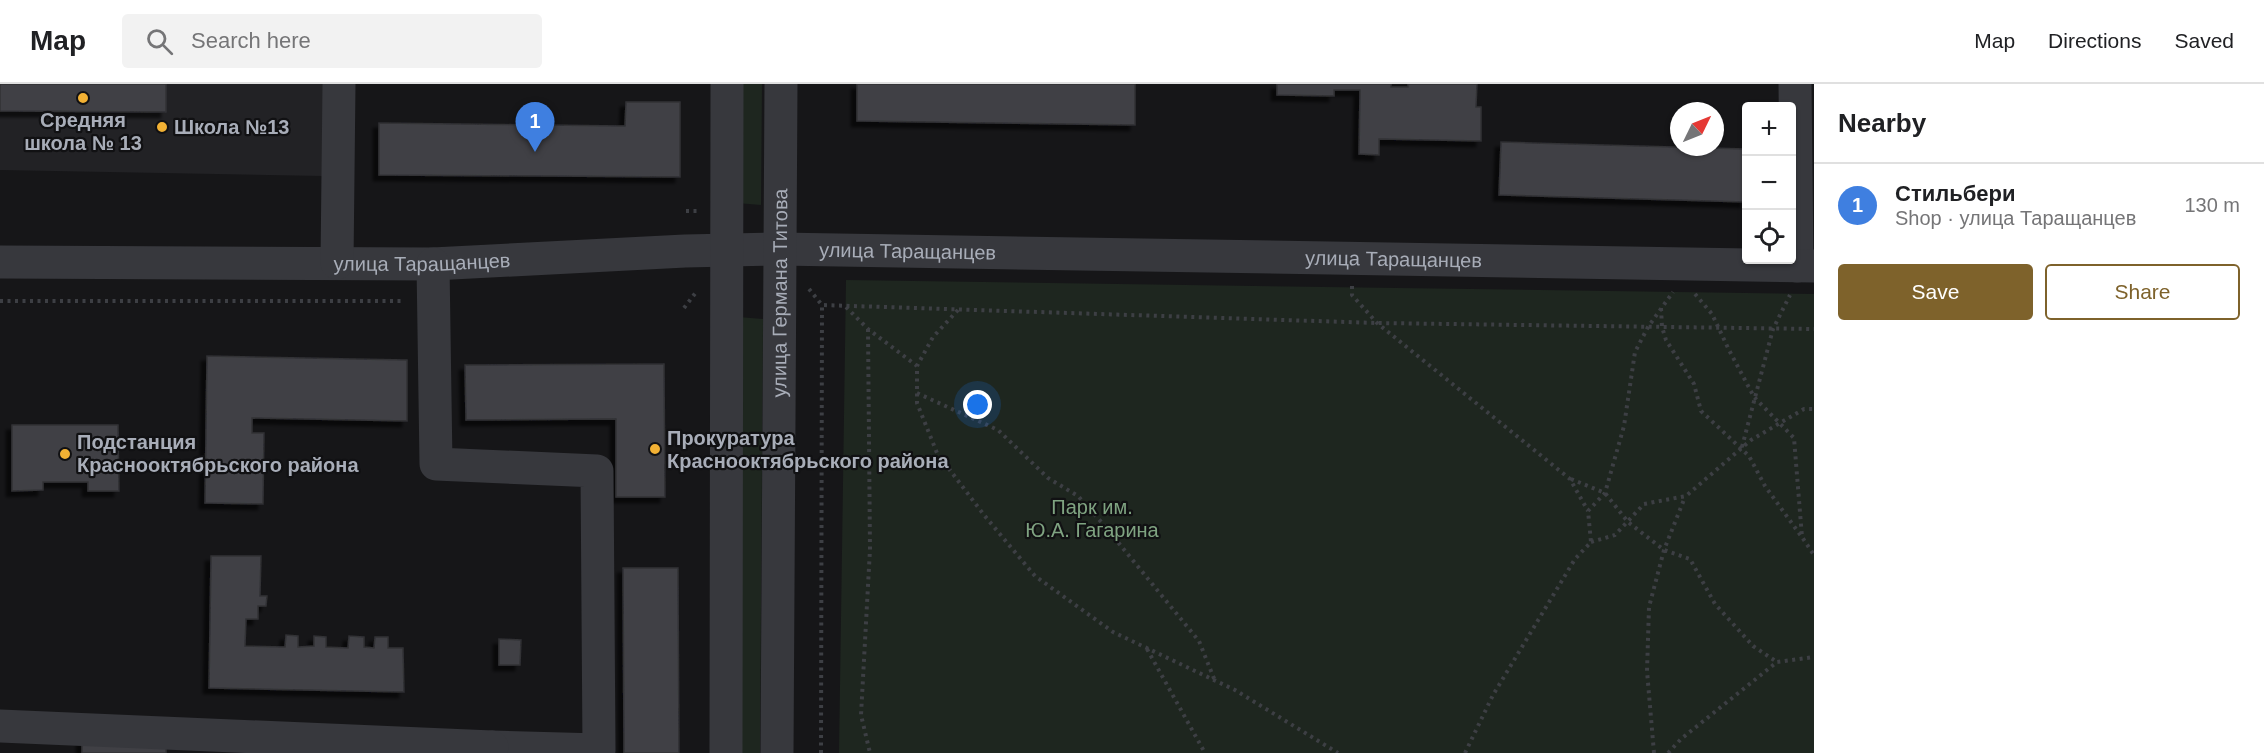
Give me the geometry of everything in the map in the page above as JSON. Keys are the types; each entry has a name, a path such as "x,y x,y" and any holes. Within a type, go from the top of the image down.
{"street":[{"path":"337,263 339,84"},
{"path":"726,753 727,84"},
{"name":"улица Германа Титова","path":"777,753 781,84"},
{"path":"1795,84 1805,266"},
{"name":"улица Таращанцев","path":"0,262 432,264 779,249 1805,266"},
{"path":"0,726 187,743 492,750 599,750 597,471 436,464 432,264"}],"path":[{"path":"1352,259 1352,295 1377,323 1570,479 1605,493 1628,522 1664,549 1690,559 1715,604 1753,646 1777,662"},
{"path":"1588,511 1605,493 1624,426 1635,352 1648,327 1692,264"},
{"path":"1692,264 1693,291 1712,314 1754,397 1794,438 1802,537"},
{"path":"1742,448 1773,329 1805,266"},
{"path":"0,301 433,301"},
{"path":"820,753 822,305 1377,323 1814,329"},
{"path":"845,306 868,329 917,366"},
{"path":"1661,308 1662,327 1666,340 1694,384 1701,411 1749,456 1765,486 1814,555"},
{"path":"958,310 933,337 917,366 917,403 937,453 984,515 1035,576 1113,632 1235,690 1338,753"},
{"path":"868,329 870,549 861,715 870,753"},
{"path":"917,393 998,430 1048,478 1078,496 1199,641 1215,681"},
{"path":"1654,753 1647,671 1649,607 1664,549 1686,496 1750,440 1804,409 1814,409"},
{"path":"1570,479 1588,511 1591,542"},
{"path":"1465,753 1493,695 1575,559 1591,542 1615,535 1644,504 1686,496"},
{"path":"1147,648 1205,753"},
{"path":"1668,753 1681,739 1777,662 1814,657"}],"shaded area":[{"name":"Школа №13","path":"0,84 326,84 323,176 0,170"}],"green space":[{"path":"738,84 762,84 761,205 737,203"},
{"name":"Парк им. Ю.А. Гагарина","path":"846,280 1814,294 1814,753 839,753"},
{"path":"738,317 763,319 760,753 735,753"}],"building":[{"name":"Средняя школа № 13","path":"0,84 166,84 166,112 0,111"},
{"path":"857,84 1135,84 1135,125 857,121"},
{"path":"1277,84 1391,84 1391,87 1408,87 1408,84 1477,84 1476,107 1481,107 1481,141 1379,139 1379,155 1359,154 1360,90 1334,90 1334,96 1277,95"},
{"path":"626,102 680,102 680,177 379,175 379,123 625,126"},
{"path":"1501,142 1670,147 1670,156 1724,156 1724,148 1742,149 1742,202 1499,195"},
{"path":"207,356 407,360 407,421 252,418 252,433 264,433 263,504 205,503"},
{"path":"664,364 665,497 616,497 616,419 466,420 465,365"},
{"name":"Подстанция Краснооктябрьского района","path":"12,425 118,425 119,491 88,491 88,482 43,482 43,490 12,491"},
{"path":"211,556 261,556 260,596 267,596 266,606 258,606 258,619 246,619 245,646 285,647 286,635 298,636 298,647 314,646 314,636 326,637 326,647 348,648 349,636 364,637 364,647 374,648 375,637 388,637 388,648 403,648 404,692 209,688"},
{"path":"623,568 678,568 679,753 624,753"},
{"path":"499,639 521,640 520,665 499,665"},
{"path":"82,737 166,738 166,753 82,753"}],"place":[{"name":"Средняя школа № 13","path":"83,98"},
{"name":"Школа №13","path":"162,127"},
{"name":"Стильбери","path":"535,152"},
{"name":"Прокуратура Краснооктябрьского района","path":"655,449"},
{"name":"Подстанция Краснооктябрьского района","path":"65,454"}]}
